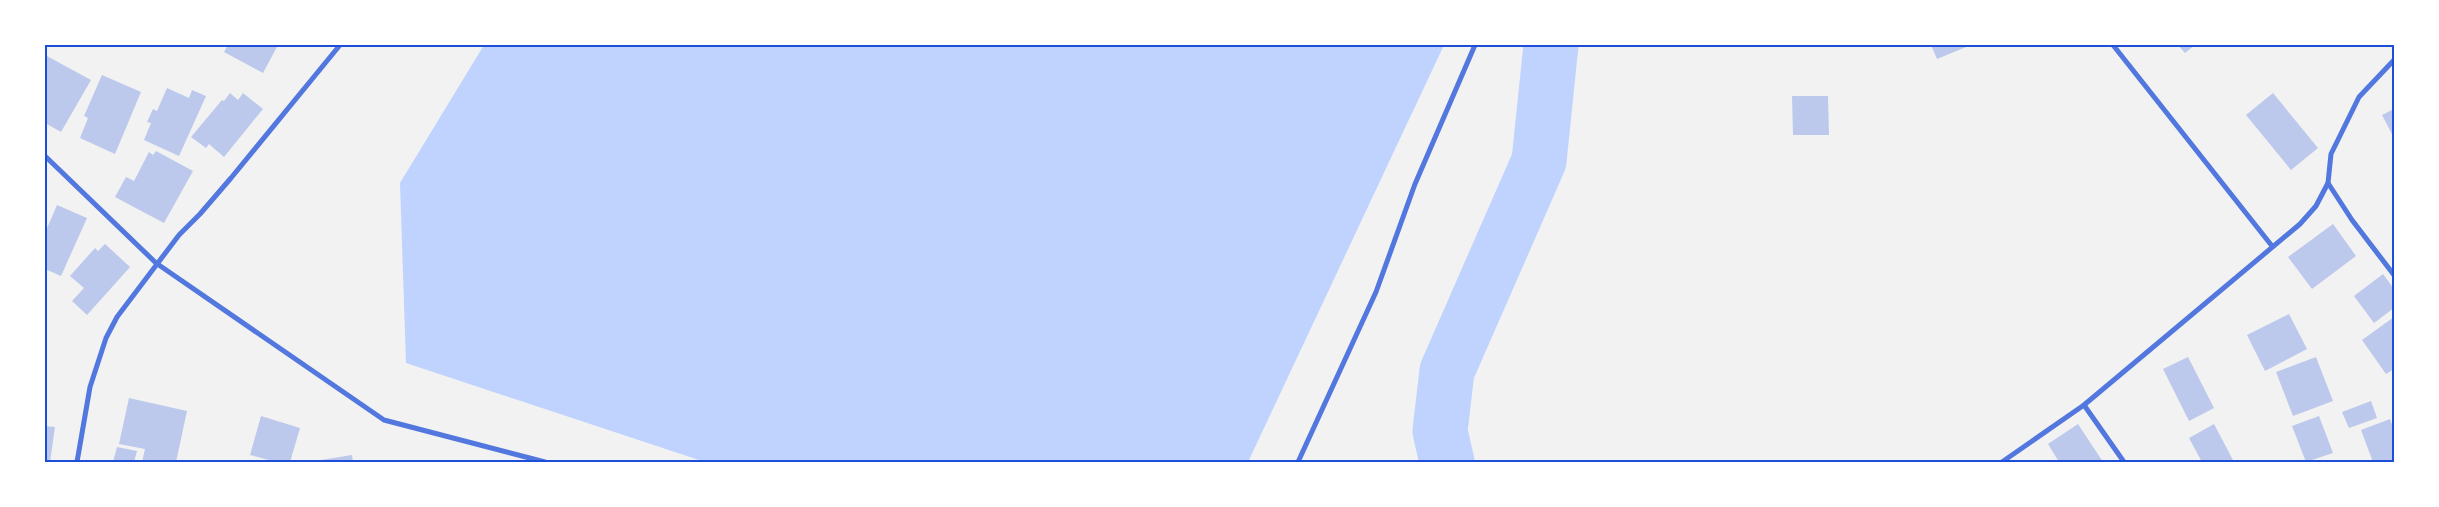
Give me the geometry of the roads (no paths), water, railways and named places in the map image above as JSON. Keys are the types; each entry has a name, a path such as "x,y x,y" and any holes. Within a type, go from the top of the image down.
{"street":[{"path":"76,462 90,387 106,338 117,317 156,263 231,178 340,45"},
{"path":"1298,462 1376,292 1415,184 1474,45"},
{"path":"2113,45 2272,246"},
{"path":"2002,462 2084,405 2300,224 2316,206 2328,183 2331,154 2359,97 2394,60"},
{"path":"45,156 156,263 384,420 545,462"},
{"path":"2328,183 2352,220 2394,275"},
{"path":"2084,405 2124,462"}],"water":[{"path":"484,45 1444,45 1248,462 705,462 406,363 400,183"}],"waterway":[{"path":"1447,462 1440,431 1447,371 1539,161 1551,45"}]}
